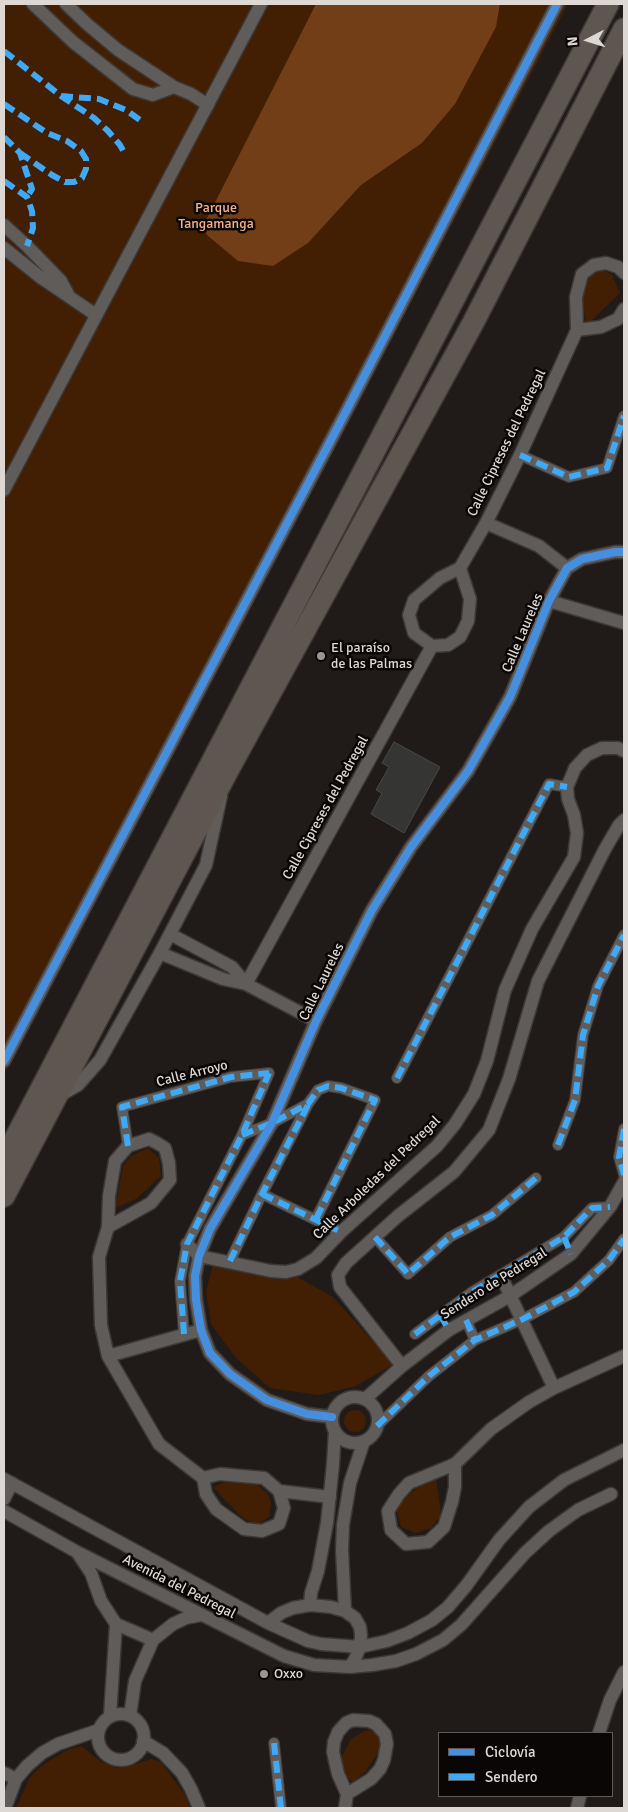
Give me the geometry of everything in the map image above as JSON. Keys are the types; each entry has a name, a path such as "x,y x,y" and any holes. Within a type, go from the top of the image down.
{"highway":[{"path":"4,1160 608,4"},
{"path":"4,1196 226,772 473,323 624,29"}],"street":[{"path":"33,4 73,42 132,89 153,95 174,87"},
{"path":"66,4 118,50 174,87 208,104"},
{"path":"4,490 261,4"},
{"path":"4,1061 348,408 557,4"},
{"path":"4,225 61,281 70,297"},
{"path":"4,248 96,315"},
{"name":"Calle Cipreses del Pedregal","path":"460,568 486,523 520,455 577,330 576,297 582,274 594,265 606,263 618,267 624,273"},
{"path":"577,330 601,327 618,319 624,309"},
{"path":"520,455 569,477 608,468 624,416"},
{"path":"486,523 539,546 567,568 582,559 624,552"},
{"path":"460,568 470,599 468,621 460,638 448,645 432,646 414,633 409,615 414,600 440,578 460,568"},
{"name":"Calle Laureles","path":"332,1417 307,1414 267,1400 230,1374 210,1354 201,1330 196,1300 195,1276 199,1256 210,1229 272,1123 316,1021 372,910 412,847 468,771 510,697 549,602 567,568"},
{"path":"549,602 624,624"},
{"name":"Calle Cipreses del Pedregal","path":"246,984 432,646"},
{"path":"397,1078 549,784 567,787 575,768 587,755 602,748 618,748 624,751"},
{"path":"54,1098 78,1085 100,1060 160,953 206,865 226,772"},
{"name":"Calle Arboledas del Pedregal","path":"199,1256 272,1271 286,1272 298,1269 316,1258 341,1232 437,1146 455,1124 474,1094 487,1061 505,990 532,929 574,857 577,833 568,800 567,787"},
{"path":"402,1366 340,1288 338,1275 346,1263 398,1216 454,1172 489,1130 509,1079 538,981 604,849 618,825 624,820"},
{"path":"170,934 232,967 246,984"},
{"path":"558,1145 575,1100 583,1035 598,986 624,935"},
{"path":"160,953 224,979 246,984 316,1021"},
{"name":"Calle Arroyo","path":"128,1146 122,1107 231,1077 269,1073 242,1135"},
{"path":"230,1262 308,1104 318,1090 328,1086 341,1088 375,1100 316,1219"},
{"path":"184,1334 180,1281 187,1244 242,1135 272,1123 308,1104"},
{"path":"624,1132 619,1157 624,1175"},
{"path":"108,1226 151,1203 170,1180 169,1163 165,1148 158,1142 149,1139 128,1146 114,1162 109,1196 108,1226 99,1257 101,1325 108,1356 160,1444 203,1478 206,1494 216,1509 244,1529 262,1531 279,1524 284,1508 279,1491 264,1478 220,1474 203,1478"},
{"path":"375,1237 408,1274 450,1238 492,1215 536,1178"},
{"name":"Sendero de Pedregal","path":"365,1399 402,1366 449,1330 510,1296 571,1254 610,1207 624,1182"},
{"path":"262,1194 341,1232"},
{"path":"415,1334 472,1292 564,1237 592,1208 610,1207"},
{"path":"564,1237 571,1254"},
{"path":"345,1611 342,1550 343,1526 350,1483 364,1442 372,1435 377,1426 429,1376 475,1340 522,1319 574,1292 609,1260 624,1240"},
{"path":"187,1244 199,1256"},
{"path":"500,1276 554,1388"},
{"path":"440,1315 449,1330"},
{"path":"466,1320 475,1340"},
{"path":"108,1356 201,1330"},
{"path":"455,1464 455,1486 444,1527 428,1542 406,1544 391,1530 388,1511 409,1482 455,1464 491,1429 554,1388 624,1356"},
{"path":"310,1606 311,1593 318,1571 327,1523 334,1431 332,1417 336,1407 344,1400 355,1397 365,1399 373,1406 378,1416 377,1426"},
{"path":"334,1431 342,1440 353,1443 364,1442"},
{"name":"Avenida del Pedregal","path":"8,1481 268,1623 308,1641 321,1644 360,1646 387,1641 408,1633 432,1620 448,1607 466,1586 499,1540 529,1507 564,1480 624,1450"},
{"path":"4,1499 8,1481"},
{"path":"279,1491 330,1497"},
{"name":"Avenida del Pedregal","path":"4,1511 77,1552 201,1616 297,1661 328,1667 372,1666 416,1654 443,1640 461,1625 525,1553 549,1531 578,1510 611,1494"},
{"path":"327,1523 343,1526"},
{"path":"77,1552 91,1574 101,1601 116,1624 153,1640"},
{"path":"268,1623 281,1613 293,1608 310,1606 331,1607 345,1611 355,1618 360,1627 360,1646 350,1666"},
{"path":"130,1716 135,1681 153,1640 173,1624 186,1618 201,1616"},
{"path":"110,1716 116,1624"},
{"path":"599,1732 610,1700 624,1672"},
{"path":"113,1676 135,1681"},
{"path":"120,1714 130,1716 137,1720 141,1726 144,1734 143,1741 136,1754 123,1759 115,1759 103,1751 98,1737 100,1730 110,1716 120,1714"},
{"path":"345,1808 347,1794 338,1774 333,1752 334,1742 338,1732 346,1723 353,1720 369,1721 376,1724 385,1734 387,1744 384,1760 380,1769 371,1779 347,1794"},
{"path":"6,1808 16,1779 42,1753 58,1744 100,1730"},
{"path":"143,1741 163,1753 182,1773 199,1808"},
{"path":"274,1743 281,1808"},
{"path":"4,1773 16,1779"}],"green space":[{"name":"Parque Tangamanga","path":"4,4 568,4 4,1075"},
{"path":"604,269 612,275 620,293 587,325 580,289 592,275"},
{"path":"148,1148 159,1158 161,1176 136,1199 115,1208 123,1166 131,1156"},
{"path":"213,1263 297,1277 333,1297 392,1365 356,1386 319,1395 270,1388 236,1358 211,1324 206,1292"},
{"path":"355,1410 363,1413 366,1421 363,1429 355,1432 347,1429 344,1421 347,1413"},
{"path":"436,1476 441,1515 431,1528 416,1533 401,1527 396,1507 412,1492"},
{"path":"225,1482 256,1484 268,1494 271,1503 269,1517 256,1526 239,1515 213,1487"},
{"path":"366,1730 373,1731 379,1736 380,1750 366,1771 352,1783 345,1773 342,1756 351,1739"},
{"path":"81,1746 102,1762 117,1768 151,1759 161,1762 185,1795 190,1808 16,1808 30,1777 41,1766 67,1750"}],"shaded area":[{"path":"316,4 500,4 496,27 455,104 422,143 361,185 308,243 273,266 238,261 207,235 203,226"}],"building":[{"path":"394,742 440,767 404,833 371,814 382,793 376,790 389,767 382,763"}],"marked path":[{"path":"4,51 61,96 94,118 108,131 125,154"},
{"path":"61,96 99,99 126,110 140,120"},
{"path":"4,104 47,133 67,141 81,151 86,159 86,169 82,178 74,182 65,182 20,153"},
{"path":"4,137 20,153 32,189 27,197"},
{"path":"4,181 27,197 32,211 33,228 27,246"},
{"path":"520,455 569,477 607,468 624,416"},
{"path":"397,1078 549,784 567,787"},
{"path":"558,1145 575,1100 583,1035 598,986 624,935"},
{"path":"128,1146 122,1107 231,1077 269,1073"},
{"path":"184,1334 180,1281 187,1244 242,1135 269,1073"},
{"path":"242,1135 272,1123 308,1104 318,1090 328,1086 341,1088 375,1100 316,1219"},
{"path":"230,1261 308,1105"},
{"path":"624,1129 619,1157 624,1175"},
{"path":"375,1237 408,1274 450,1237 492,1215 536,1178"},
{"path":"262,1194 341,1232"},
{"path":"415,1334 472,1292 564,1237 592,1208 610,1207"},
{"path":"564,1237 571,1254"},
{"path":"377,1426 429,1376 475,1340 523,1319 574,1292 609,1260 624,1239"},
{"path":"440,1315 449,1330"},
{"path":"466,1320 475,1340"},
{"path":"274,1743 281,1808"}],"cycle path":[{"path":"4,1061 343,417 557,4"},
{"path":"332,1417 307,1414 267,1400 230,1374 210,1353 201,1330 196,1300 195,1276 199,1256 210,1229 272,1123 316,1021 372,910 411,847 468,771 510,697 549,601 567,568 582,559 624,552"}],"place":[{"name":"El paraíso de las Palmas","path":"321,656"},
{"name":"Oxxo","path":"264,1674"}]}
